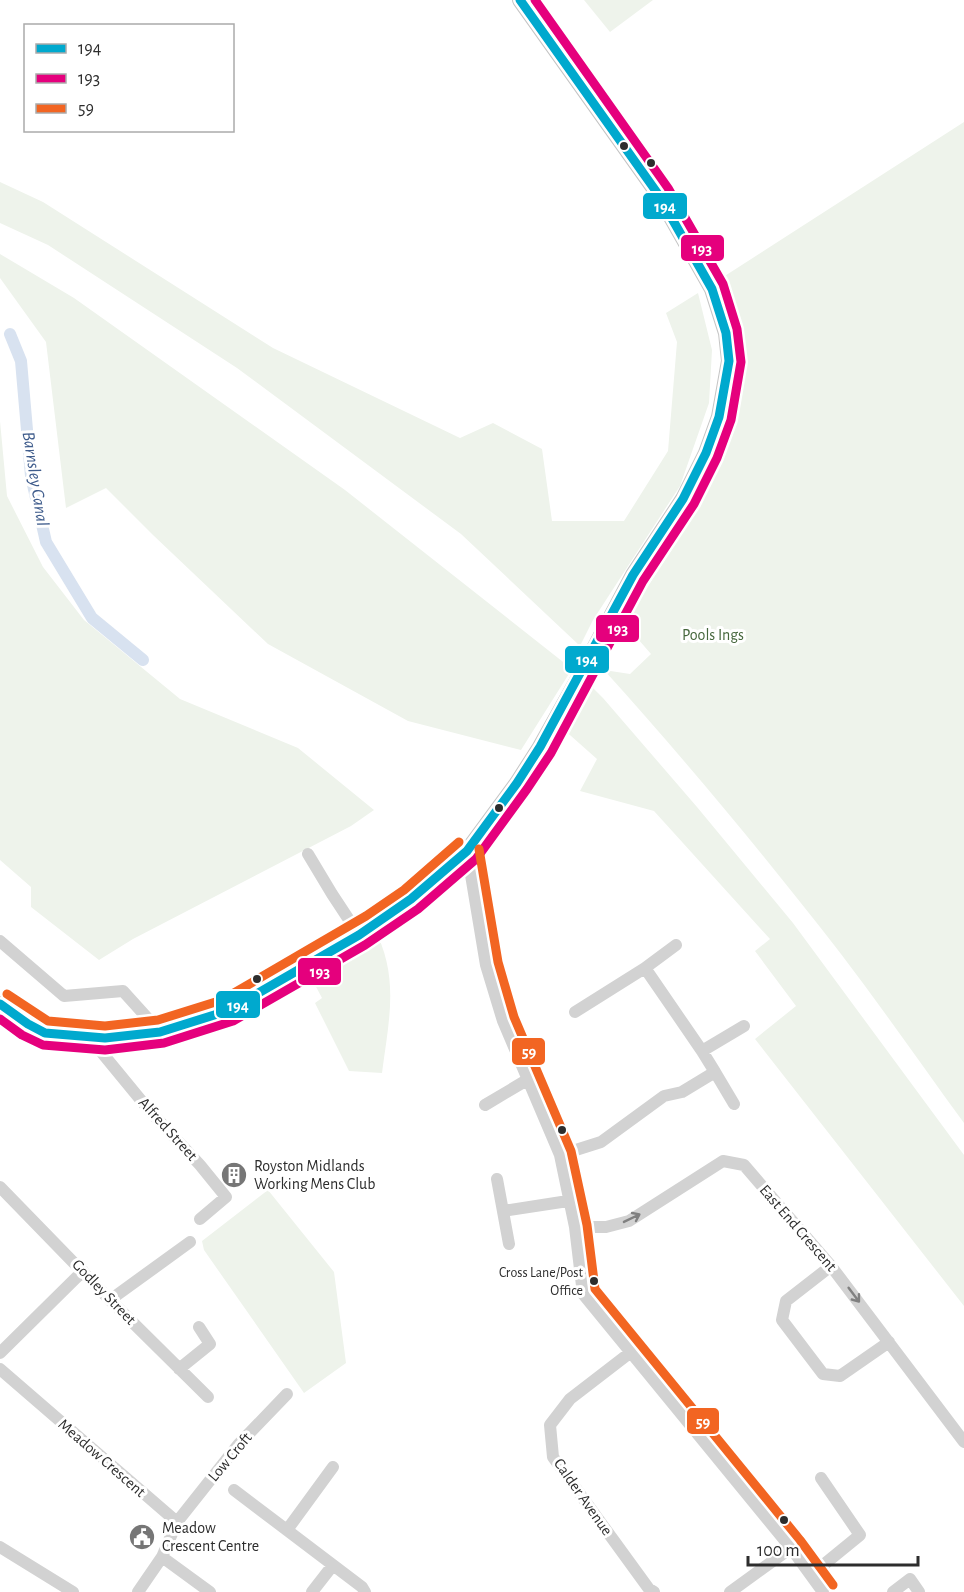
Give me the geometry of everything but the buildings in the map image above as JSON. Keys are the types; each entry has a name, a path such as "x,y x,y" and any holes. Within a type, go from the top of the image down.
{"main road":[{"path":"0,1004 45,1033 105,1038 160,1032 227,1011 359,935 411,899 467,851 517,783 540,747 633,575 683,499 706,453 719,417 729,361 726,333 712,289 658,194 520,0"}],"street":[{"path":"467,851 486,965 503,1020 560,1155 575,1227 583,1293 791,1548 823,1592"},
{"path":"308,854 359,935"},
{"path":"0,940 64,996 123,991 160,1032"},
{"path":"575,1012 645,968 675,945"},
{"path":"645,968 702,1051 734,1104"},
{"path":"702,1051 744,1026"},
{"name":"Alfred Street","path":"89,1036 149,1110 226,1197 200,1218"},
{"path":"560,1155 601,1142 664,1095 682,1092 715,1072"},
{"path":"485,1105 528,1080"},
{"name":"East End Crescent","path":"575,1227 606,1227 629,1221 723,1161 744,1165 831,1266 964,1442"},
{"path":"497,1179 509,1244"},
{"name":"Godley Street","path":"0,1187 208,1396"},
{"path":"503,1211 568,1201"},
{"path":"110,1300 190,1242"},
{"path":"831,1266 786,1301 782,1320 823,1374 840,1376 889,1342"},
{"path":"0,1353 84,1271"},
{"path":"179,1368 214,1348 200,1327"},
{"name":"Calder Avenue","path":"631,1352 570,1399 550,1425 553,1457 649,1589 654,1592"},
{"name":"Meadow Crescent","path":"0,1369 177,1522"},
{"name":"Low Croft","path":"177,1522 238,1445 287,1394"},
{"path":"287,1530 333,1467"},
{"path":"811,1575 860,1535 821,1478"},
{"path":"234,1490 365,1592"},
{"path":"138,1592 162,1557 177,1522"},
{"path":"0,1547 74,1592"},
{"path":"730,1592 791,1548"},
{"path":"162,1557 210,1592"},
{"path":"312,1592 333,1565"},
{"path":"893,1592 910,1579 920,1592"}],"green space":[{"path":"584,0 653,0 610,32"},
{"name":"Pools Ings","path":"964,122 964,1123 812,917 695,774 604,670 630,674 651,654 624,623 678,540 733,430 741,342 717,281"},
{"path":"0,182 43,202 273,348 460,438 493,423 542,449 552,521 624,521 668,451 677,342 666,313 698,293 712,350 709,403 680,486 593,620 580,646 461,534 237,368 48,245 0,223"},
{"path":"0,254 74,298 345,490 572,669 521,750 408,721 268,644 106,488 66,508 46,342 0,278"},
{"path":"0,421 7,496 43,567 84,620 180,699 298,748 374,810 351,826 133,939 99,960 31,907 31,887 0,860"},
{"path":"588,683 697,807 793,923 964,1155 964,1306 755,1039 796,1006 755,951 770,939 654,811 580,791 597,759 562,728"},
{"path":"373,926 387,962 390,980 389,1016 382,1073 349,1071 315,1003 322,998 305,966"},
{"path":"268,1190 334,1272 346,1363 304,1393 204,1250 202,1241"}],"waterway":[{"name":"Barnsley Canal","path":"10,334 21,361 31,476 46,542 92,618 143,660"}],"transit line":[{"name":"194","path":"0,1004 45,1033 105,1038 160,1032 227,1011 359,935 411,899 467,851 517,783 540,747 633,575 683,499 706,453 719,417 729,361 726,333 712,289 658,194 520,0"},
{"name":"193","path":"0,1019 22,1035 43,1045 105,1050 164,1043 233,1021 365,945 418,909 476,859 527,789 551,753 643,581 694,504 717,458 731,420 741,362 737,329 723,284 668,188 535,0"},
{"name":"59","path":"7,994 48,1021 105,1026 158,1020 222,1000 366,916 404,890 459,842"},
{"name":"59","path":"479,849 498,962 514,1017 571,1151 587,1225 595,1289 800,1540 833,1585"}],"place":[{"name":"Royston Midlands Working Mens Club","path":"234,1175"},
{"name":"Cross Lane/Post Office","path":"594,1281"},
{"name":"Meadow Crescent Centre","path":"142,1537"}]}
